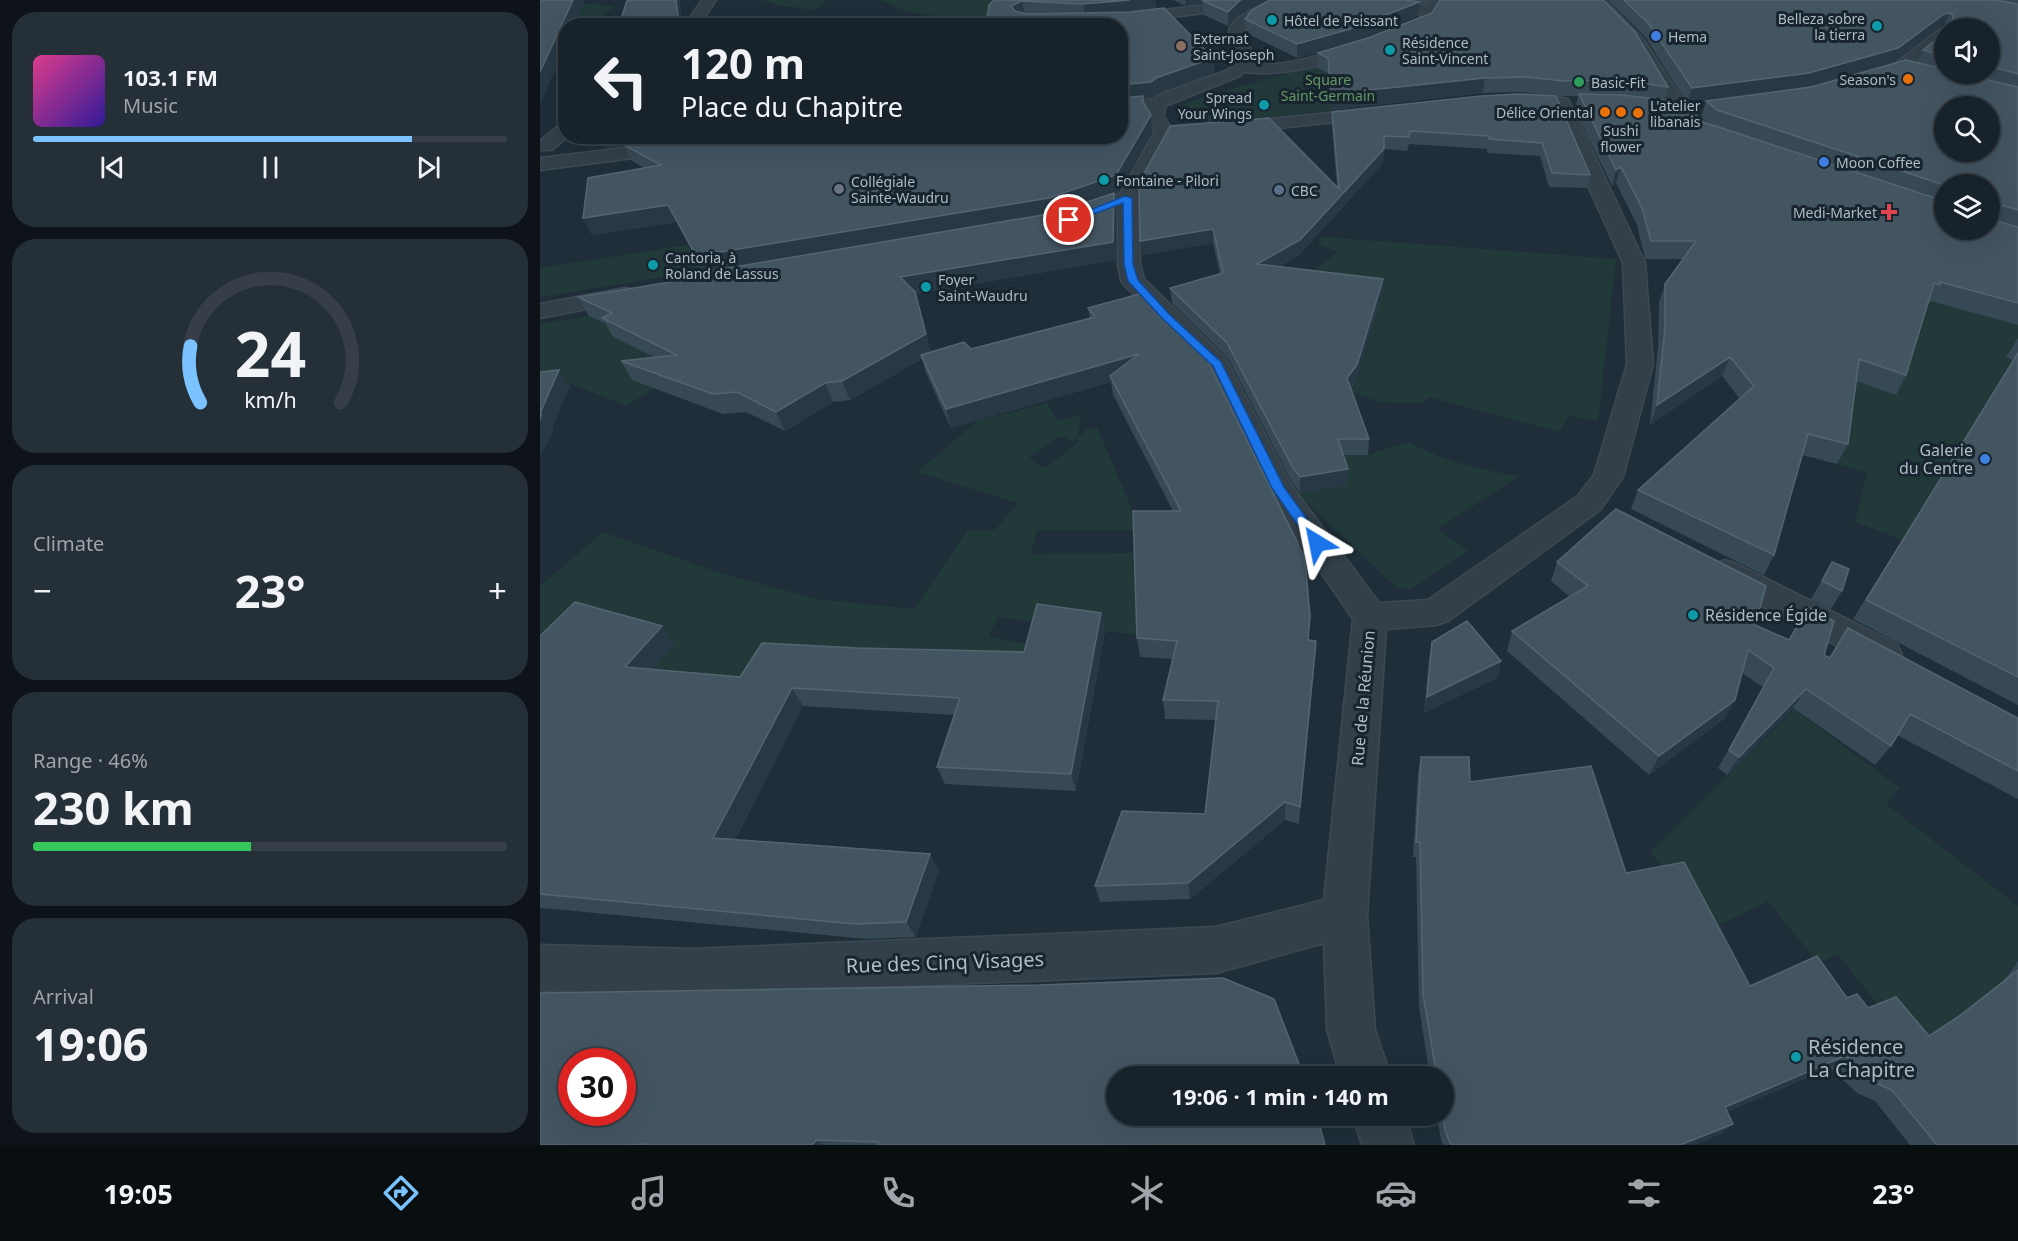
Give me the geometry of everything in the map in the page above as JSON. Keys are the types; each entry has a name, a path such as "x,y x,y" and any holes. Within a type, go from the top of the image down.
{"street":[{"path":"698,18 709,0"},
{"path":"1128,18 1202,9 1239,0"},
{"path":"1128,106 1157,104 1164,99 1234,73 1247,59 1236,33 1237,28 1246,19 1280,0"},
{"path":"1242,67 1276,69 1336,56 1425,22 1433,6 1360,0"},
{"path":"1597,0 1639,44 1681,112 1705,132 1727,140"},
{"path":"1899,68 1934,41"},
{"path":"1878,72 1899,68 1918,73"},
{"path":"1370,617 1437,612 1589,503 1608,477 1640,364 1634,263 1577,142 1574,103 1547,100 1500,100"},
{"path":"1157,104 1155,117 1164,131"},
{"path":"1660,109 1681,112 1702,110"},
{"path":"1210,129 1245,128 1394,111"},
{"path":"1164,131 1187,130"},
{"path":"1057,223 1128,198 1164,131"},
{"path":"541,153 558,137"},
{"path":"541,153 692,146"},
{"name":"Rue de la Réunion","path":"1128,198 1129,264 1133,281 1217,365 1278,488 1370,617 1345,916 1351,1030 1362,1066"},
{"path":"540,311 652,291"},
{"path":"1589,503 1621,519"},
{"path":"1695,557 1916,671"},
{"name":"Rue des Cinq Visages","path":"540,968 693,972 1216,950 1345,916"},
{"path":"1382,1126 1388,1145"}],"green space":[{"path":"763,0 827,0 815,10 777,5"},
{"path":"879,0 1144,0 986,18 942,17 909,12"},
{"path":"602,3 600,6 616,5 600,17 576,18 540,7"},
{"name":"Square Saint-Germain","path":"1324,62 1436,89 1438,98 1220,123 1201,122 1185,117 1181,106 1191,101"},
{"path":"1320,238 1616,259 1598,421 1568,416 1560,432 1428,397 1422,403 1379,402 1349,391 1356,380 1382,295 1295,284 1338,252 1318,244"},
{"path":"685,245 767,260 540,297 540,268"},
{"path":"1824,268 2018,325 2018,342 2006,356 2015,360 1914,544 1855,522 1867,473 1837,464 1850,378 1896,395 1908,355"},
{"path":"612,312 622,332 614,337 631,346 650,337 678,354 652,387 654,389 626,406 540,371 540,324"},
{"path":"1047,403 1058,421 1082,414 1077,438 1086,430 1097,427 1141,530 1037,530 1031,554 1137,553 1169,639 998,617 988,637 1036,645 1028,670 751,697 639,686 674,644 540,670 540,586 603,532 727,575 817,599 914,609 968,530 995,530 1018,503 917,472 978,421","holes":["1060,436 1074,442 1076,439 1080,441 1045,468 1028,459"]},
{"path":"1410,442 1462,464 1519,476 1438,529 1468,551 1411,589 1397,588 1298,494 1347,485 1337,455 1368,454"},
{"path":"1794,709 1900,788 1886,804 2018,906 2018,960 2005,976 2018,985 1911,1047 1838,954 1818,963 1768,901 1705,932 1675,878 1650,853"}],"water":[{"path":"1310,89 1321,91 1327,97 1308,103 1290,96 1294,91"}],"building":[{"path":"540,0 573,0 565,18 558,18 558,33 540,72"},
{"path":"627,0 676,0 678,18 621,18"},
{"path":"994,0 1130,0 1083,4 1022,1 1011,6 1015,11 1028,14 1130,12 1164,8 1213,58 1156,78 1151,82 1128,84 1128,18 987,18 989,5"},
{"path":"1241,0 1228,12 1203,1"},
{"path":"1270,0 1406,0 1419,2 1350,29 1297,44 1245,19 1252,10"},
{"path":"1440,0 1603,0 1635,32 1668,87 1623,80 1564,81 1526,77 1485,78 1331,94 1328,58 1318,53 1368,38 1432,13"},
{"path":"1624,0 1994,0 2018,4 2018,74 2000,69 2000,18 1953,18 1950,13 1934,18 1934,21 1898,48 1809,73 1692,88 1649,24"},
{"path":"1934,42 1934,53 1923,50"},
{"path":"1906,60 1934,67 1934,84 2000,83 2018,87 2018,210 2000,205 2000,174 1934,174 1934,182 1717,110 1706,101 1811,87"},
{"path":"1519,94 1556,96 1590,175 1552,173 1542,143 1489,139 1489,136 1410,131 1409,137 1384,136 1384,149 1300,240 1257,264 1383,279 1357,365 1347,378 1369,439 1338,439 1348,469 1300,477 1293,468 1227,343 1170,288 1223,273 1213,229 1140,241 1139,183 1170,126 1269,118 1339,189 1332,112"},
{"path":"1579,94 1623,95 1680,102 1703,122 1934,198 1934,240 2000,240 2000,222 2018,227 2018,303 1940,282 1940,285 1934,283 1906,375 1859,359 1848,444 1808,434 1774,555 1638,490 1754,386 1730,357 1657,405 1665,328 1665,284 1696,241 1651,241 1642,208 1621,167 1616,170"},
{"name":"Collégiale Sainte-Waudru","path":"1143,96 1143,102 1151,115 1116,175 1049,198 696,256 668,205 583,218 588,178 661,165 624,145 1128,144 1128,97"},
{"path":"1114,193 1113,242 900,277 915,292 926,334 842,381 825,383 776,412 737,392 713,394 621,361 677,355 602,318 612,313 578,297 707,276 705,272 1054,213"},
{"path":"1143,293 1203,351 1303,554 1310,616 1308,640 1316,641 1300,807 1285,802 1188,883 1095,886 1122,811 1205,814 1218,701 1163,700 1177,641 1137,638 1133,511 1181,511 1110,376 1139,354 946,409 921,355 964,342 971,349 1095,317 1088,308"},
{"path":"2018,353 2018,677 1866,600"},
{"path":"559,370 541,411 540,420 540,372"},
{"path":"1616,509 1766,586 1755,625 1789,640 1808,607 1834,621 1824,655 1830,658 1848,628 2018,718 2018,771 1910,714 1891,746 1806,689 1739,757 1729,750 1774,668 1748,650 1735,700 1659,756 1512,631 1588,586 1557,562"},
{"path":"1832,562 1849,569 1842,591 1822,581"},
{"path":"575,602 662,626 625,667 740,677 762,643 1024,652 1037,604 1101,613 1071,774 937,767 960,698 792,688 713,838 930,854 906,922 855,924 540,894 540,636"},
{"path":"1467,621 1501,661 1427,697 1432,642"},
{"path":"1421,757 1469,757 1470,782 1591,766 1626,873 1684,862 1750,986 1817,956 1847,998 1857,994 1868,1008 1896,997 1929,1036 1961,1015 2018,970 2018,1145 1937,1145 1892,1090 1873,1082 1845,1056 1725,1107 1733,1124 1680,1145 1451,1145 1444,1126 1454,1126 1454,1066 1435,1066 1423,994 1420,842 1416,842"},
{"path":"1223,978 1274,999 1300,1066 1106,1066 1106,1126 1320,1126 1325,1145 878,1145 878,1142 817,1140 812,1145 540,1145 540,993 1040,985"}],"place":[{"name":"Hôtel de Peissant","path":"1272,20"},
{"name":"Belleza sobre la tierra","path":"1877,26"},
{"name":"Hema","path":"1656,36"},
{"name":"Externat Saint-Joseph","path":"1181,46"},
{"name":"Résidence Saint-Vincent","path":"1390,50"},
{"name":"Season's","path":"1908,79"},
{"name":"Basic-Fit","path":"1579,82"},
{"name":"Spread Your Wings","path":"1264,105"},
{"name":"Délice Oriental","path":"1605,112"},
{"name":"Sushi flower","path":"1621,112"},
{"name":"L'atelier libanais","path":"1638,113"},
{"name":"Moon Coffee","path":"1824,162"},
{"name":"Fontaine - Pilori","path":"1104,180"},
{"name":"Collégiale Sainte-Waudru","path":"839,189"},
{"name":"CBC","path":"1279,190"},
{"name":"Medi-Market","path":"1889,212"},
{"name":"Cantoria, à Roland de Lassus","path":"653,265"},
{"name":"Foyer Saint-Waudru","path":"926,287"},
{"name":"Galerie du Centre","path":"1985,459"},
{"name":"Résidence Égide","path":"1693,615"},
{"name":"Résidence La Chapitre","path":"1796,1057"}],"route":[{"path":"1069,220 1128,198 1129,264 1133,281 1217,365 1278,488 1317,543"}]}
